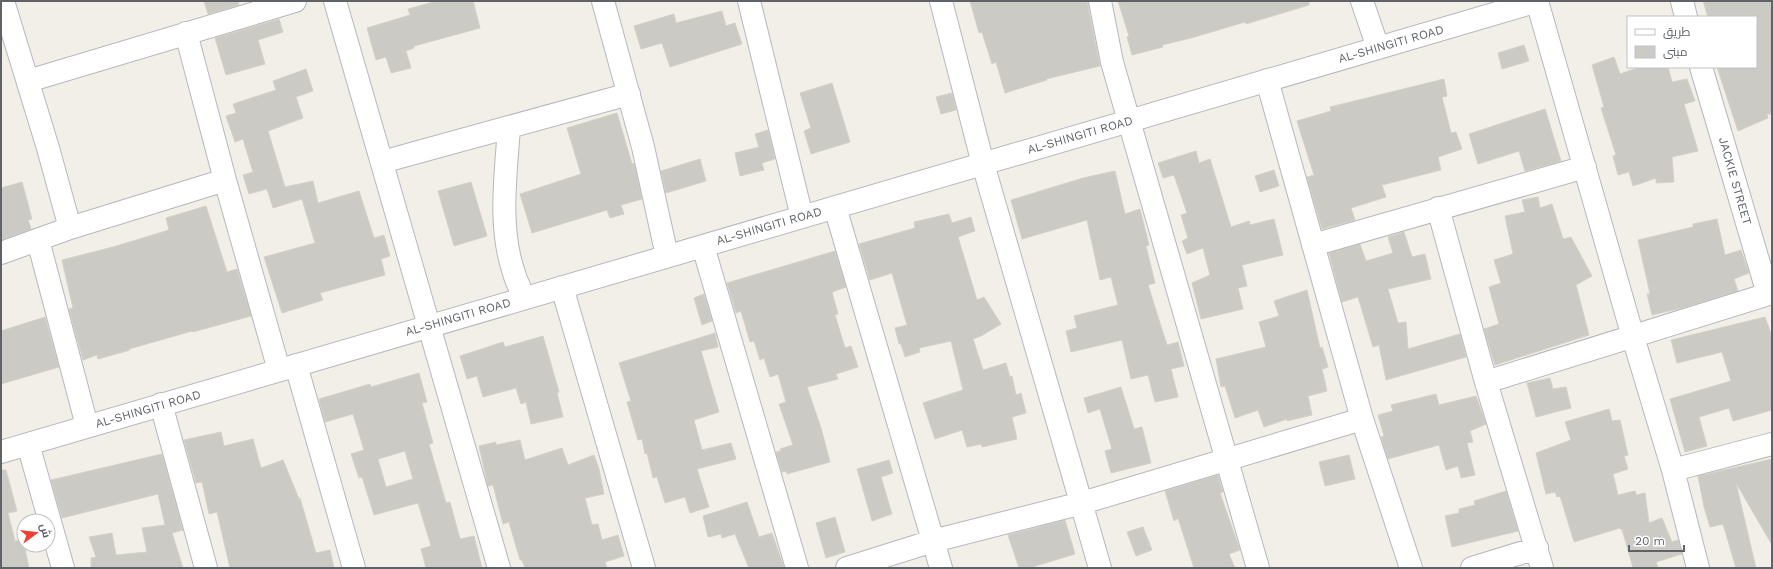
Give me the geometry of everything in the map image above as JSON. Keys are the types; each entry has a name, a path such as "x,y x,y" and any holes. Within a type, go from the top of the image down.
{"street":[{"path":"3,1 28,81 70,228"},
{"path":"28,81 295,1"},
{"path":"335,1 499,568"},
{"path":"603,1 643,147 667,256"},
{"path":"749,1 802,217"},
{"path":"941,1 983,164 1100,568"},
{"path":"1100,1 1112,62 1258,568"},
{"path":"1362,1 1378,48"},
{"path":"1538,1 1633,337 1673,470 1698,568"},
{"name":"AL-SHINGITI ROAD","path":"1,452 1538,1"},
{"path":"1682,1 1686,16"},
{"path":"186,34 225,180 354,568"},
{"name":"JACKIE STREET","path":"1701,68 1770,294"},
{"path":"1266,80 1362,419 1411,568"},
{"path":"382,162 629,94"},
{"path":"509,127 505,220 508,252 514,273 524,298"},
{"path":"1313,245 1585,167"},
{"path":"1,253 70,228 225,180"},
{"path":"835,207 941,568"},
{"path":"1438,208 1486,382 1540,558 1472,568"},
{"path":"38,240 87,426"},
{"path":"703,246 797,568"},
{"path":"562,287 644,568"},
{"path":"1486,382 1770,294"},
{"path":"161,404 206,568"},
{"path":"846,568 933,541 1082,503 1362,419"},
{"path":"28,444 63,568"},
{"path":"1673,470 1772,444"}],"building":[{"path":"204,1 238,1 239,5 208,14"},
{"path":"437,1 473,1 480,28 414,46 414,48 406,51 411,68 391,73 386,57 376,60 367,28 410,15 408,9"},
{"path":"970,1 1087,1 1100,66 1046,79 1047,80 1005,93 996,62 992,64 982,32 979,33"},
{"path":"1118,1 1309,1 1309,5 1246,24 1245,22 1162,45 1163,47 1132,55 1127,37 1129,36"},
{"path":"1703,1 1772,1 1772,114 1767,114 1768,118 1738,131 1717,68 1757,68 1757,16 1708,16"},
{"path":"722,11 726,26 735,23 742,44 670,67 662,43 641,49 634,26 674,14 676,23"},
{"path":"279,19 283,32 258,40 265,64 226,75 215,38"},
{"path":"1524,45 1529,61 1502,69 1498,53"},
{"path":"1614,57 1620,74 1637,68 1668,68 1672,82 1687,79 1695,101 1684,104 1698,151 1672,157 1674,182 1656,183 1656,178 1633,186 1629,172 1618,175 1613,156 1616,155 1601,108 1604,107 1592,65"},
{"path":"306,69 313,91 296,97 303,118 268,131 285,187 313,181 318,203 359,191 374,238 384,235 390,256 381,259 385,275 320,293 323,300 282,313 264,257 315,243 302,199 273,208 267,189 249,194 243,175 253,172 243,139 235,142 226,116 236,113 233,104 276,90 273,81"},
{"path":"1444,79 1447,96 1442,97 1451,133 1456,132 1462,149 1438,157 1441,170 1382,185 1386,197 1351,208 1355,220 1322,229 1307,177 1314,175 1297,121 1331,111 1330,107"},
{"path":"832,83 850,142 811,154 804,131 811,128 800,93"},
{"path":"952,93 956,110 941,114 936,97"},
{"path":"1545,109 1561,161 1525,171 1519,151 1478,164 1469,134"},
{"path":"617,113 632,164 634,163 642,199 621,205 624,214 610,218 607,210 532,233 520,194 581,174 567,128"},
{"path":"768,130 775,159 762,163 764,170 740,176 735,153 759,147 755,134"},
{"path":"1196,151 1199,163 1210,159 1231,227 1249,221 1250,225 1274,219 1283,255 1242,265 1247,286 1238,288 1243,309 1201,319 1192,283 1210,275 1203,248 1187,254 1182,241 1188,238 1181,215 1187,213 1174,175 1163,178 1158,163"},
{"path":"700,159 706,181 666,193 661,171"},
{"path":"1274,170 1279,186 1260,192 1255,176"},
{"path":"1115,171 1125,214 1140,209 1149,245 1146,246 1155,283 1148,285 1167,345 1178,342 1184,366 1171,369 1178,397 1155,402 1148,375 1131,379 1122,340 1071,352 1066,331 1077,328 1074,316 1118,305 1111,277 1100,280 1087,220 1022,239 1011,200 1083,178"},
{"path":"22,182 32,219 28,220 31,229 1,240 1,188"},
{"path":"471,182 487,236 454,246 438,191"},
{"path":"1538,197 1540,208 1552,204 1563,239 1571,237 1592,276 1576,285 1589,335 1495,365 1484,329 1499,324 1489,287 1501,283 1494,260 1513,254 1505,216 1525,212 1522,200"},
{"path":"206,206 227,272 237,269 251,316 193,332 192,331 98,359 97,355 83,360 69,309 73,308 62,260 113,247 169,230 166,218"},
{"path":"949,214 952,223 971,217 975,231 958,237 977,300 984,297 1001,324 973,339 983,370 1006,363 1010,377 1012,376 1016,395 1021,393 1026,413 1012,417 1017,439 982,447 981,444 967,447 962,430 935,439 923,403 963,390 951,341 919,348 920,352 905,357 901,344 899,344 895,328 907,325 892,273 870,280 859,244 915,228 914,222"},
{"path":"1717,219 1725,255 1741,250 1749,273 1734,279 1738,291 1682,308 1652,315 1647,294 1650,294 1638,240 1693,227 1693,224"},
{"path":"1404,232 1412,257 1425,254 1431,279 1388,289 1398,323 1406,322 1408,349 1460,334 1466,357 1386,380 1379,345 1373,347 1358,297 1342,302 1329,253 1360,244 1366,261 1393,253 1388,237"},
{"path":"835,251 846,287 832,292 838,314 835,315 845,348 851,346 858,367 836,374 838,379 807,387 821,428 830,462 787,474 786,471 782,472 776,452 781,451 780,449 793,445 779,404 786,402 778,374 770,377 764,358 760,360 754,341 750,342 741,311 736,313 727,283"},
{"path":"1307,290 1320,348 1322,347 1328,367 1322,369 1327,391 1308,396 1312,415 1287,421 1287,419 1264,427 1258,410 1235,418 1225,386 1221,387 1216,359 1266,347 1259,322 1279,316 1274,301"},
{"path":"704,294 712,321 702,325 694,298"},
{"path":"45,317 59,367 1,384 1,331"},
{"path":"1765,317 1772,336 1772,410 1733,421 1729,408 1699,417 1707,446 1685,452 1670,399 1731,381 1722,352 1677,363 1671,340"},
{"path":"715,333 718,347 701,351 719,412 694,420 702,450 731,443 736,459 697,469 709,507 690,513 685,497 665,503 657,477 653,478 642,439 638,440 627,402 631,401 619,363"},
{"path":"543,336 559,392 557,393 563,417 531,424 526,402 521,404 516,388 483,397 477,376 467,379 460,356 503,342 505,347"},
{"path":"419,373 427,402 422,403 433,443 429,444 446,503 450,502 460,539 474,536 482,568 426,568 421,549 431,546 418,503 374,515 362,477 359,478 351,454 364,450 353,414 325,422 319,399 370,384 371,387","holes":["405,451 413,479 386,487 378,459"]},
{"path":"1550,378 1553,389 1566,387 1571,408 1536,417 1527,383"},
{"path":"1121,387 1134,429 1142,427 1151,463 1111,473 1105,451 1112,449 1100,409 1088,413 1084,398"},
{"path":"1436,394 1439,405 1476,396 1486,424 1470,431 1473,442 1467,443 1475,475 1461,478 1458,466 1446,470 1439,445 1388,459 1381,437 1384,436 1378,415 1393,411 1391,405"},
{"path":"1609,409 1612,421 1620,420 1628,455 1624,456 1628,469 1613,474 1618,495 1635,491 1636,495 1645,493 1649,523 1662,518 1672,542 1678,540 1682,554 1656,562 1658,568 1633,568 1622,529 1621,530 1620,528 1574,542 1560,496 1557,497 1555,492 1546,494 1536,453 1571,440 1565,422"},
{"path":"221,432 224,446 253,439 261,468 283,460 299,499 300,498 316,553 330,550 334,568 230,568 217,512 209,514 202,482 196,483 184,440"},
{"path":"520,440 525,460 562,448 568,465 594,455 599,469 604,494 585,498 592,525 598,524 602,540 618,535 624,556 605,562 607,568 525,568 522,560 520,560 509,522 503,524 493,485 488,486 479,446 496,442 496,445"},
{"path":"162,454 183,530 172,533 183,568 91,568 91,558 96,557 89,537 112,533 116,555 147,552 142,528 165,525 158,494 62,518 51,480"},
{"path":"1349,455 1355,479 1325,486 1319,462"},
{"path":"1772,459 1772,545 1736,483 1756,568 1736,568 1723,524 1710,527 1704,507 1698,476"},
{"path":"889,460 893,473 881,477 892,514 872,521 857,469"},
{"path":"1,470 6,470 17,511 8,513 16,541 16,553 26,553 29,568 1,568"},
{"path":"1218,475 1223,492 1220,493 1240,550 1229,554 1235,568 1194,568 1178,518 1174,521 1165,491"},
{"path":"1506,491 1518,531 1452,547 1445,516 1459,513 1459,509 1475,505 1474,501"},
{"path":"747,502 759,537 772,533 784,568 749,568 735,534 722,538 721,534 708,537 703,516"},
{"path":"835,517 845,552 826,558 816,523"},
{"path":"1065,520 1075,554 1029,568 1019,568 1008,535"},
{"path":"1143,527 1152,550 1136,556 1127,532"}]}
